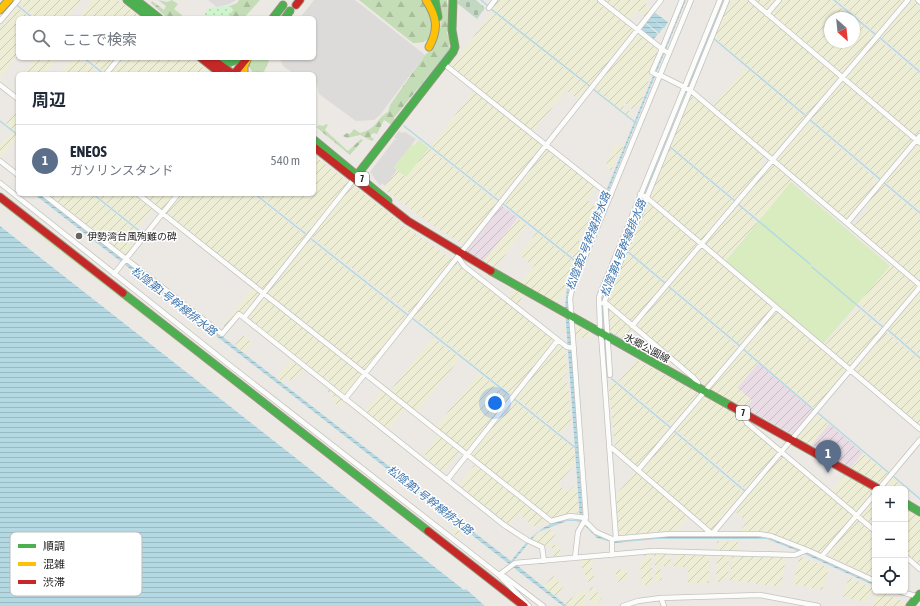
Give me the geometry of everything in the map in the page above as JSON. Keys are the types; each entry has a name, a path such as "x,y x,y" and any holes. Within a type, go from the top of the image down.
{"main road":[{"path":"0,6 5,0"},
{"path":"0,10 9,0"},
{"path":"127,0 147,16"},
{"path":"136,0 156,16"},
{"path":"426,0 438,25"},
{"path":"429,47 435,37 438,25 438,13 435,0"},
{"path":"355,177 444,64 455,47 452,30 453,0"},
{"path":"275,16 283,5"},
{"path":"286,16 290,11"},
{"path":"204,60 218,72"},
{"path":"214,60 229,72"},
{"path":"221,60 228,63 236,60"},
{"path":"233,72 241,60"},
{"path":"234,72 245,60"},
{"path":"244,72 246,60"},
{"name":"水郷公園線","path":"316,142 355,177 408,221 459,256 697,386 874,486"},
{"name":"水郷公園線","path":"316,148 355,177"},
{"path":"0,197 524,606"},
{"path":"908,505 920,512"}],"street":[{"path":"0,21 18,0"},
{"path":"489,8 495,0"},
{"path":"600,0 665,51"},
{"path":"345,399 661,0"},
{"path":"610,374 600,326 602,303 605,300 720,0"},
{"path":"687,88 727,0"},
{"path":"751,0 919,140 847,223"},
{"path":"768,14 779,0"},
{"path":"632,326 908,0"},
{"path":"658,75 665,51 686,2"},
{"path":"575,558 576,540 584,520 571,348 569,316 570,298 573,286 609,194 658,75 665,51 686,2"},
{"path":"108,72 117,60"},
{"path":"444,64 609,194"},
{"path":"658,75 687,88 920,286 712,534"},
{"path":"0,85 16,97"},
{"path":"0,161 16,173"},
{"path":"244,318 355,177"},
{"path":"0,183 16,196"},
{"path":"16,196 499,575 529,606"},
{"path":"46,196 222,334 239,314 504,525 529,541 542,547 544,561"},
{"path":"141,196 551,521 570,516 584,520 596,532 613,540 662,534 765,535 822,556 872,580"},
{"path":"114,274 176,196"},
{"path":"644,196 702,243 920,429"},
{"path":"459,256 464,266 558,340 571,348"},
{"path":"602,303 694,378 698,383 697,386"},
{"path":"602,303 610,448 613,540 612,555"},
{"path":"638,470 776,307"},
{"path":"447,480 558,340"},
{"path":"741,412 747,423 872,528"},
{"path":"882,486 920,440"},
{"path":"610,448 638,470 712,534"},
{"path":"822,556 872,498"},
{"path":"499,575 512,564 653,551 800,554 806,550"},
{"path":"908,558 920,568"},
{"path":"499,575 505,577 543,606"},
{"path":"905,594 916,599"},
{"path":"623,606 638,601 661,598 760,595 818,606"},
{"path":"661,598 664,606"}],"shaded area":[{"path":"208,0 236,0 229,4 217,7"},
{"path":"314,0 355,0 425,55 380,115 374,120 356,121 319,94 316,83 316,72 291,72 283,66 281,60 316,60 316,16 302,16"},
{"path":"399,131 402,133 405,132 416,139 394,167 397,170 385,186 382,183 380,186 370,172 395,139 398,140 394,137"},
{"path":"501,205 518,218 484,261 465,251"},
{"path":"758,363 814,411 795,432 791,434 745,408 751,400 737,388"},
{"path":"829,424 863,453 851,468 811,445"}],"green space":[{"path":"23,0 81,0 69,16 34,16 19,4"},
{"path":"92,0 118,0 138,16 80,16"},
{"path":"158,0 167,2 172,0 178,4 174,9 182,16 165,16 151,3 152,1 164,10 166,6"},
{"path":"239,0 260,0 246,16 228,16 233,10 230,6 237,3"},
{"path":"359,0 423,0 427,6 432,21 432,34 429,39 422,42 413,43"},
{"path":"438,0 447,0 449,23 447,33 450,40 449,50 394,118 395,120 392,125 384,120 377,134 373,133 370,136 374,139 372,141 360,135 347,138 343,136 347,133 350,134 354,129 360,133 371,129 388,112 390,105 435,43 440,30 441,22"},
{"path":"459,0 476,0 485,8 477,19 457,3"},
{"path":"497,0 595,0 635,31 591,87 491,8"},
{"path":"604,0 648,0 645,3 652,9 646,17 637,10 629,20"},
{"path":"729,0 749,0 840,78 808,116 713,36"},
{"path":"754,0 778,0 767,11"},
{"path":"781,0 832,0 847,12 824,12 824,48 860,48 860,23 875,36 842,75 770,14"},
{"path":"837,0 906,0 877,34 860,20 860,12 851,12"},
{"path":"909,0 915,0 920,4 920,70 879,35"},
{"path":"230,6 233,10 229,16 205,16 204,14 210,8"},
{"path":"17,7 28,16 16,16 16,58 0,78 0,26"},
{"path":"493,12 590,88 580,100 566,90 533,132 450,66"},
{"path":"637,33 659,51 640,106 637,104 633,110 625,103 623,106 632,113 630,117 593,88"},
{"path":"877,38 920,74 920,135 916,138 845,78"},
{"path":"34,60 56,60 47,72 25,72"},
{"path":"70,60 84,60 98,72 62,72"},
{"path":"90,60 114,60 105,72"},
{"path":"120,60 194,60 208,72 110,72"},
{"path":"251,60 269,60 264,72 252,72 248,64"},
{"path":"746,67 806,118 774,156 771,156 713,106"},
{"path":"843,80 914,140 882,179 810,118"},
{"path":"474,91 544,145 501,200 431,146"},
{"path":"691,93 765,155 760,161 765,166 736,200 669,144"},
{"path":"16,112 16,132 6,124"},
{"path":"808,120 880,182 847,220 776,160"},
{"path":"326,124 328,125 325,130 348,151 361,139 363,140 350,155 316,127"},
{"path":"12,131 16,134 16,139 0,159 0,146"},
{"path":"419,140 429,148 406,177 394,167 412,144 414,146"},
{"path":"618,143 623,147 619,156 616,154 614,156 617,158 611,170 605,167 612,151"},
{"path":"916,143 920,145 920,211 884,181"},
{"path":"546,147 597,187 587,200 598,209 589,229 585,228 579,241 584,243 576,260 503,202"},
{"path":"670,147 734,202 701,241 649,197 666,152"},
{"path":"429,148 499,203 465,246 428,222 383,188 397,170 406,177"},
{"path":"316,157 349,183 308,234 260,196 316,196"},
{"path":"773,163 793,180 760,220 738,202"},
{"path":"791,182 890,266 823,344 726,261"},
{"path":"882,183 920,215 920,282 854,226 869,208 865,204"},
{"path":"352,185 401,223 397,228 399,230 403,225 452,259 444,270 445,271 411,314 311,236"},
{"path":"47,196 94,196 143,235 125,257 95,233 96,232 89,226 87,228"},
{"path":"98,196 139,196 154,208 138,228"},
{"path":"144,196 174,196 163,211"},
{"path":"177,196 256,196 306,236 263,290 165,212"},
{"path":"0,200 62,248 59,251 0,203"},
{"path":"646,200 699,243 667,282 626,249"},
{"path":"737,204 758,222 725,261 704,244"},
{"path":"518,218 527,226 495,268 484,261"},
{"path":"537,232 575,263 564,294 557,303 520,283 534,266 519,255"},
{"path":"309,239 409,318 366,372 266,293"},
{"path":"701,246 774,307 741,346 669,284"},
{"path":"62,250 285,423 284,424 61,252"},
{"path":"626,251 665,285 632,323 606,301"},
{"path":"456,262 555,340 512,395 413,316"},
{"path":"891,263 918,287 886,326 858,303"},
{"path":"667,286 739,348 705,387 635,325"},
{"path":"253,287 261,293 244,315 239,310 226,327 223,325"},
{"path":"514,290 524,295 517,305 508,298"},
{"path":"920,291 920,356 888,329"},
{"path":"264,295 363,374 346,395 247,317"},
{"path":"607,306 635,329 625,340 609,331"},
{"path":"857,308 883,329 850,368 824,346"},
{"path":"777,309 849,369 815,409 744,348"},
{"path":"575,325 592,334 592,338 574,338"},
{"path":"886,332 920,360 920,427 854,371"},
{"path":"243,335 252,343 244,353 235,345"},
{"path":"433,337 460,358 417,412 390,391"},
{"path":"557,342 565,347 567,373 562,378 568,383 571,419 561,434 514,396"},
{"path":"742,350 758,363 737,388 752,400 745,408 709,388"},
{"path":"291,360 304,370 291,381 286,377 282,382 277,377"},
{"path":"637,360 700,394 673,427 618,382"},
{"path":"479,373 510,398 467,452 436,427"},
{"path":"613,381 670,429 639,466 615,448 609,391 609,385"},
{"path":"329,388 344,401 339,407 332,400 334,397 327,391"},
{"path":"383,389 406,408 389,429 365,411"},
{"path":"703,396 734,413 778,453 747,490 675,429"},
{"path":"512,399 574,448 575,464 558,484 568,492 574,486 577,488 579,513 558,515 556,518 551,519 469,454"},
{"path":"817,414 829,424 811,445 796,437"},
{"path":"673,431 744,493 713,531 640,470"},
{"path":"439,434 460,451 443,472 423,454"},
{"path":"863,453 889,475 882,484 851,468"},
{"path":"782,455 855,516 823,553 774,535 739,532 747,522 734,511"},
{"path":"476,463 549,521 535,527 518,514 509,525 459,485"},
{"path":"636,471 690,516 676,532 619,536 616,495"},
{"path":"845,475 872,489 872,495 857,513 831,491"},
{"path":"892,477 903,486 884,486"},
{"path":"872,500 872,526 859,515"},
{"path":"908,511 920,517 920,567 908,557"},
{"path":"857,518 872,530 872,577 826,554"},
{"path":"457,524 465,530 459,538 451,532"},
{"path":"550,529 555,536 551,542 560,548 561,558 554,558 553,549 548,545 543,546 532,540 540,533"},
{"path":"717,541 739,542 738,552 716,551"},
{"path":"651,553 653,584 642,585 640,561 645,560 644,554"},
{"path":"670,553 671,566 660,566 662,580 656,581 654,554"},
{"path":"675,553 709,554 709,583 688,583 688,567 674,567"},
{"path":"717,554 729,555 728,579 722,579 721,582 716,582"},
{"path":"732,555 786,557 781,587 730,580"},
{"path":"801,557 829,568 822,590 793,584"},
{"path":"593,559 594,564 591,565 594,577 589,583 581,566 583,565 581,560"},
{"path":"627,569 627,579 617,582 615,570"},
{"path":"553,576 563,587 555,596 544,587"},
{"path":"849,577 872,588 867,602 843,597"},
{"path":"593,587 602,598 594,605 590,601 588,595 590,589"},
{"path":"587,588 585,595 587,602 582,606 567,606 564,603"},
{"path":"877,594 886,594 906,603 904,606 872,606"}],"water":[{"name":"松陰第2号幹線排水路","path":"684,0 686,0 571,283 568,296 583,521 595,534 610,540 680,536 759,537 774,539 804,550 872,583 872,585 800,552 767,539 657,539 615,543 597,538 582,523 576,521 567,521 538,532 557,522 568,520 580,520 565,308 567,287"},
{"path":"654,12 668,22 664,28 650,17"},
{"path":"650,17 663,28 659,33 646,23"},
{"path":"645,23 658,34 654,39 641,29"},
{"name":"松陰第1号幹線排水路","path":"37,196 42,196 511,561 538,532 513,562 567,606 563,606"},
{"path":"0,226 464,590 466,589 485,606 0,606"}],"waterway":[{"path":"481,0 488,6"},
{"name":"松陰第4号幹線排水路","path":"688,87 724,0"},
{"path":"834,0 876,35"},
{"path":"18,6 30,16"},
{"path":"491,9 591,87"},
{"path":"879,37 920,72"},
{"path":"713,38 806,116"},
{"path":"396,119 448,51"},
{"path":"86,60 102,72"},
{"path":"593,89 636,123"},
{"name":"松陰第4号幹線排水路","path":"604,332 602,300 686,90"},
{"path":"809,119 881,180"},
{"path":"0,121 16,133"},
{"path":"404,126 499,201"},
{"path":"669,146 735,201"},
{"path":"883,182 920,213"},
{"path":"96,196 142,233"},
{"path":"258,196 307,235"},
{"name":"松陰第2号幹線排水路","path":"502,203 578,263"},
{"path":"738,204 810,264"},
{"path":"310,238 409,316"},
{"path":"627,251 665,283"},
{"path":"812,267 884,328"},
{"path":"668,286 740,346"},
{"path":"412,318 511,396"},
{"path":"888,330 920,358"},
{"path":"610,333 625,341"},
{"name":"松陰第4号幹線排水路","path":"604,338 607,386"},
{"path":"743,349 814,410"},
{"path":"612,379 671,428"},
{"path":"513,398 577,449"},
{"path":"818,413 889,473"},
{"path":"673,430 746,492"},
{"path":"910,455 914,451"},
{"path":"899,468 906,460"},
{"path":"893,476 920,499"},
{"path":"458,486 504,522"}],"traffic: fast":[{"path":"127,0 147,16"},
{"path":"136,0 156,16"},
{"path":"435,0 438,17"},
{"path":"354,179 453,52 455,47 452,30 453,0"},
{"path":"275,16 283,5"},
{"path":"286,16 290,11"},
{"path":"221,60 228,63 236,60"},
{"path":"316,142 388,201"},
{"path":"491,271 731,406"},
{"path":"123,293 428,531"},
{"path":"908,505 920,512"},
{"path":"910,606 920,594"}],"traffic: slow":[{"path":"0,10 9,0"},
{"path":"426,0 433,12 435,23 434,34 429,47"},
{"path":"244,72 244,66 247,60"}],"traffic: jam":[{"path":"296,5 300,0"},
{"path":"204,60 218,72"},
{"path":"214,60 230,72"},
{"path":"236,72 245,60"},
{"path":"316,149 408,221 491,271"},
{"path":"0,197 123,293"},
{"path":"731,406 874,486"},
{"path":"428,531 524,606"}],"place":[{"name":"伊勢湾台風殉難の碑","path":"79,236"},
{"name":"ENEOS","path":"828,473"}]}
